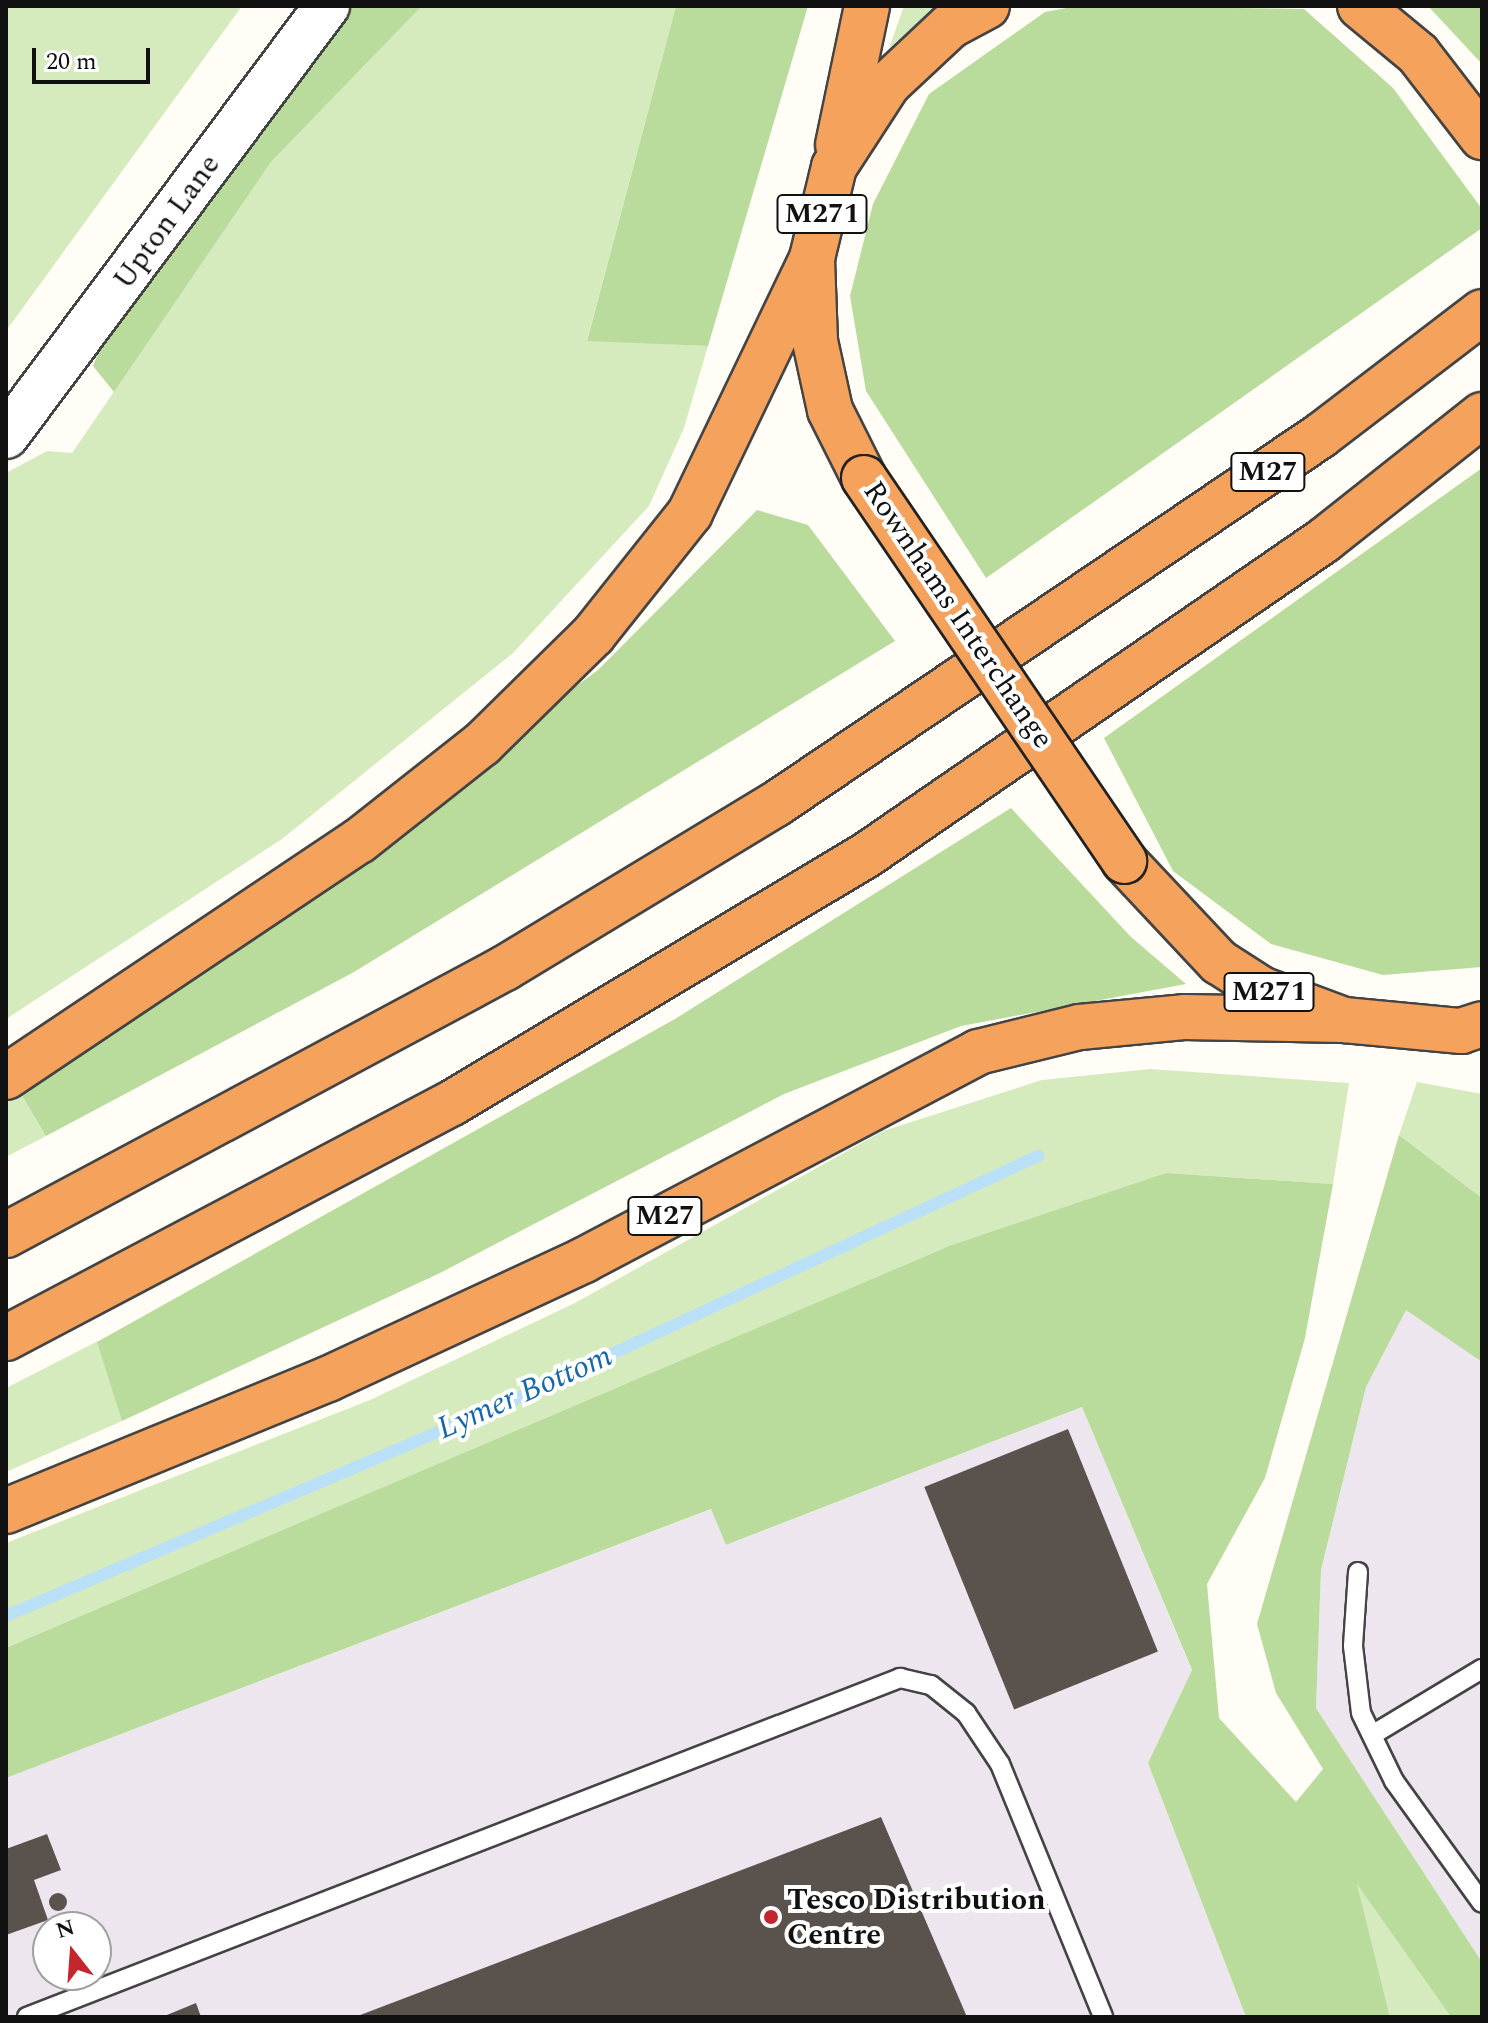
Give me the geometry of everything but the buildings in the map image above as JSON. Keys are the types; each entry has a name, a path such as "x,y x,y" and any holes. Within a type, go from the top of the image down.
{"highway":[{"name":"M271","path":"834,167 867,6"},
{"name":"Rownhams Interchange","path":"987,6 950,26 888,84 834,167 812,258 815,341 830,410 864,478 1124,861 1219,962 1261,989 1344,1020 1475,1030"},
{"path":"1360,6 1418,54 1482,137"},
{"path":"6,1077 359,841 482,744 593,635 690,513 812,258"},
{"name":"M27","path":"6,1235 505,968 776,804 1320,436 1482,312"},
{"path":"6,1338 452,1103 865,856 1323,541 1482,415"},
{"name":"M27","path":"6,1511 328,1379 584,1260 978,1052 1080,1027 1184,1017 1344,1020"}],"street":[{"name":"Upton Lane","path":"6,436 327,6"}],"lane":[{"path":"1358,1572 1353,1646 1361,1713 1394,1781 1482,1903"},
{"path":"1372,1735 1482,1669"},
{"path":"27,2017 900,1678 931,1685 966,1713 1000,1764 1103,2017"}],"shaded area":[{"path":"1406,1309 1482,1362 1482,1962 1316,1708 1321,1570 1366,1387"},
{"name":"Tesco Distribution Centre","path":"1082,1407 1192,1671 1148,1763 1246,2017 6,2017 6,1778 712,1509 727,1545"}],"green space":[{"path":"6,6 242,6 6,331"},
{"path":"351,6 422,6 271,162 114,392 93,366 103,340 314,46"},
{"path":"422,6 676,6 587,340 708,346 684,428 649,506 513,653 282,839 6,1019 6,473 47,451 72,453 271,162"},
{"path":"676,6 808,6 708,346 587,341"},
{"path":"904,6 936,6 889,48"},
{"path":"1077,6 1304,9 1393,88 1482,209 1482,228 986,578 866,391 850,296 873,204 929,94 1045,12"},
{"path":"1428,6 1482,6 1482,64"},
{"path":"1482,468 1482,967 1383,975 1271,944 1173,871 1104,738"},
{"path":"757,510 808,525 895,641 354,972 46,1136 21,1094 598,670"},
{"path":"1011,808 1131,937 1186,984 961,1026 784,1094 440,1273 122,1421 97,1342 675,1019"},
{"path":"1150,1069 1349,1083 1333,1184 1166,1173 6,1648 6,1543 370,1400 575,1303 883,1131 1042,1080"},
{"path":"1417,1082 1482,1094 1482,1198 1399,1135"},
{"path":"21,1094 46,1136 6,1157 6,1103"},
{"path":"1399,1135 1482,1198 1482,1362 1406,1310 1366,1387 1321,1570 1316,1708 1482,1962 1482,2017 1451,2017 1357,1884 1390,2017 1246,2017 1148,1763 1192,1670 1082,1407 726,1545 711,1509 6,1778 6,1648 952,1245 1166,1173 1333,1184 1305,1338 1265,1478 1207,1584 1219,1718 1296,1802 1323,1769 1276,1693 1257,1624"},
{"path":"98,1341 122,1421 6,1472 6,1388"},
{"path":"1356,1881 1451,2017 1390,2017"}],"waterway":[{"name":"Lymer Bottom","path":"6,1616 504,1404 1038,1156"}],"place":[{"name":"Tesco Distribution Centre","path":"771,1917"}]}
